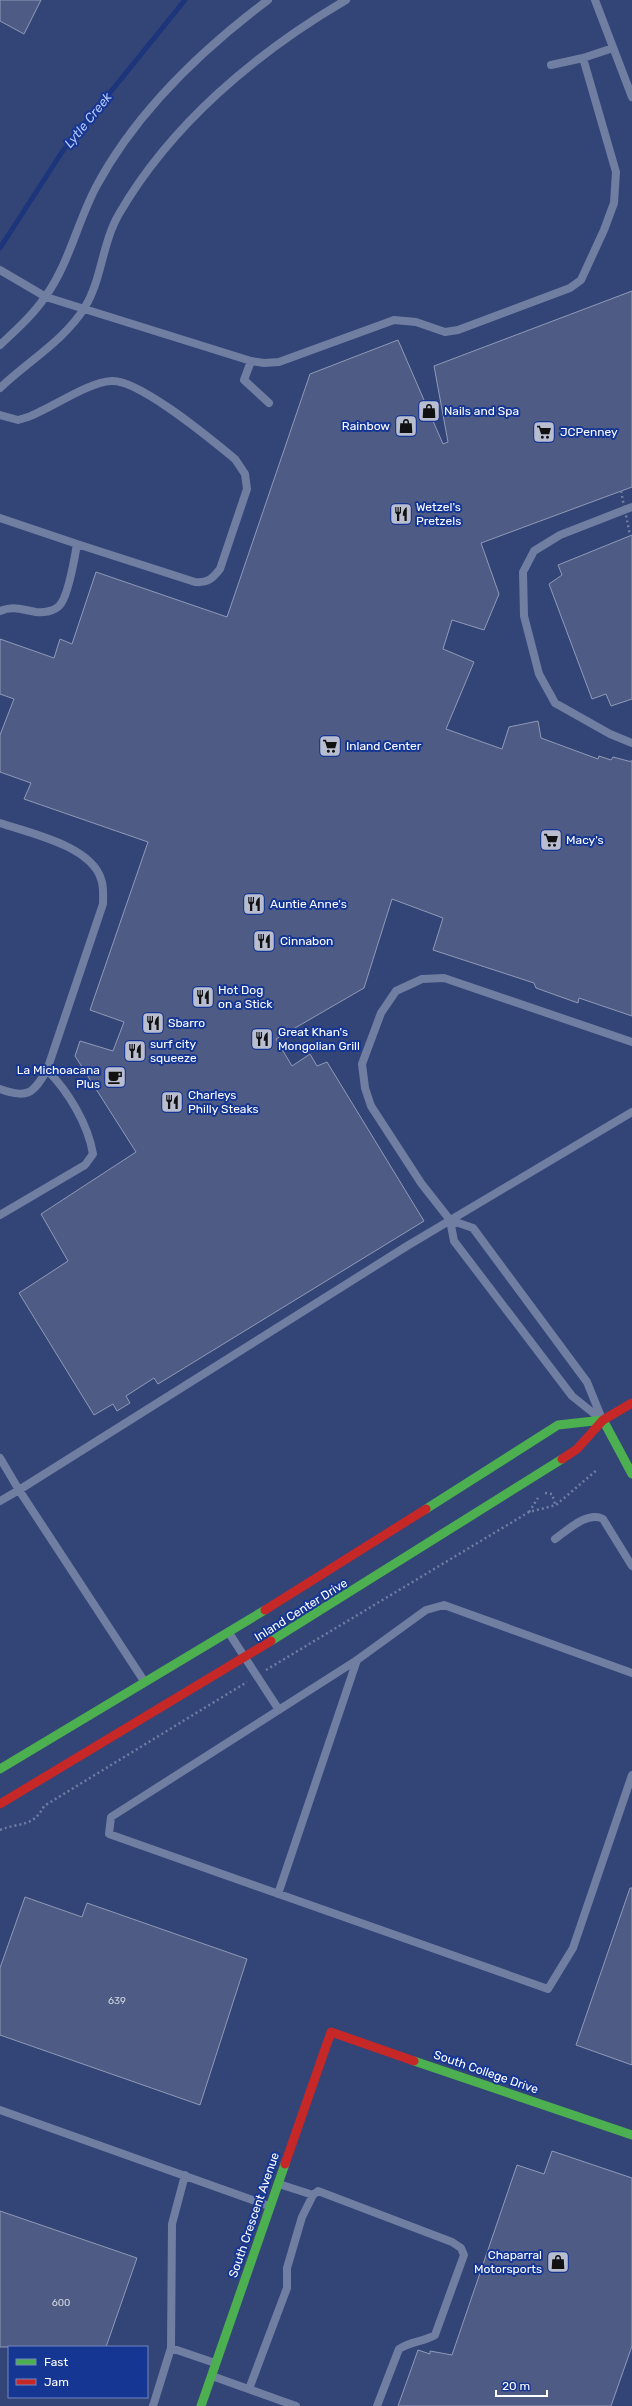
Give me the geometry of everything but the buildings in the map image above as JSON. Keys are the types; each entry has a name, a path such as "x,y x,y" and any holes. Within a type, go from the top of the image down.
{"main road":[{"name":"Inland Center Drive","path":"0,1804 244,1658 577,1449 603,1420 632,1403"},
{"name":"Inland Center Drive","path":"0,1769 228,1633 558,1425 603,1420"},
{"path":"603,1420 632,1474"},
{"name":"South College Drive","path":"331,2032 632,2135"},
{"name":"South Crescent Avenue","path":"201,2406 331,2032"}],"lane":[{"path":"0,345 26,320 46,297 61,269 95,188 121,146 154,103 219,38 268,0"},
{"path":"0,388 67,330 85,308 94,288 106,244 118,215 166,148 225,87 307,23 346,0"},
{"path":"594,0 632,97"},
{"path":"551,65 582,58 613,48"},
{"path":"0,270 46,297 251,361 264,363 279,362 394,320 416,322 445,332 458,330 570,288 580,280 604,230 614,203 616,172 582,58"},
{"path":"251,361 244,380 269,403"},
{"path":"0,415 18,420 28,417 82,391 111,380 125,383 145,392 235,459 245,474 247,489 220,569 213,579 204,582 180,578 0,518"},
{"path":"632,507 560,535 534,551 523,572 524,616 539,674 555,703 610,734 632,743"},
{"path":"0,611 16,607 40,612 52,611 60,605 70,577 77,544"},
{"path":"0,823 69,847 89,859 101,879 103,904 46,1070 36,1087 29,1094 14,1094 0,1089"},
{"path":"603,1420 572,1396 454,1241 450,1220 422,1183 371,1106 365,1088 362,1064 381,1013 396,991 422,979 444,978 632,1042"},
{"path":"0,1215 84,1164 93,1154 90,1137 61,1084 46,1070"},
{"path":"0,1501 450,1220 632,1112"},
{"path":"450,1220 473,1228 587,1382 603,1420"},
{"path":"0,1458 19,1490 146,1683"},
{"path":"555,1539 588,1517 598,1517 603,1519 632,1566"},
{"path":"632,1673 444,1605 426,1610 357,1660 111,1817 109,1834 548,1989 573,1948 632,1775"},
{"path":"228,1633 279,1710"},
{"path":"278,1894 357,1660"},
{"path":"0,2110 270,2206"},
{"path":"153,2406 171,2348 172,2224 185,2175"},
{"path":"277,2184 313,2195"},
{"path":"249,2389 287,2288 287,2268 302,2217 313,2195 318,2191 452,2242 461,2248 464,2255 435,2335 428,2339 407,2343 399,2349 377,2406"},
{"path":"171,2348 216,2363"},
{"path":"212,2375 296,2406"}],"path":[{"path":"621,491 630,536"},
{"path":"0,1830 12,1825 20,1825 34,1821 44,1806 257,1676 529,1512 556,1505 598,1469"},
{"path":"529,1512 540,1495 547,1492 555,1497 556,1505"}],"waterway":[{"name":"Lytle Creek","path":"0,248 62,152 185,0"}],"traffic: fast":[{"path":"603,1420 632,1474"},
{"path":"426,1509 558,1425 603,1420"},
{"path":"271,1641 562,1459"},
{"path":"0,1769 265,1610"},
{"path":"414,2061 632,2135"},
{"path":"201,2406 285,2164"}],"traffic: jam":[{"path":"562,1459 577,1449 603,1420 632,1403"},
{"path":"265,1610 426,1509"},
{"path":"0,1804 271,1641"},
{"path":"285,2164 331,2032 414,2061"}],"place":[{"name":"Nails and Spa","path":"429,411"},
{"name":"Rainbow","path":"406,426"},
{"name":"JCPenney","path":"544,432"},
{"name":"Wetzel's Pretzels","path":"401,514"},
{"name":"Inland Center","path":"330,746"},
{"name":"Macy's","path":"551,840"},
{"name":"Auntie Anne's","path":"254,904"},
{"name":"Cinnabon","path":"264,941"},
{"name":"Hot Dog on a Stick","path":"203,997"},
{"name":"Sbarro","path":"153,1023"},
{"name":"Great Khan's Mongolian Grill","path":"262,1039"},
{"name":"surf city squeeze","path":"135,1051"},
{"name":"La Michoacana Plus","path":"115,1077"},
{"name":"Charleys Philly Steaks","path":"172,1102"},
{"name":"Chaparral Motorsports","path":"558,2262"}]}
